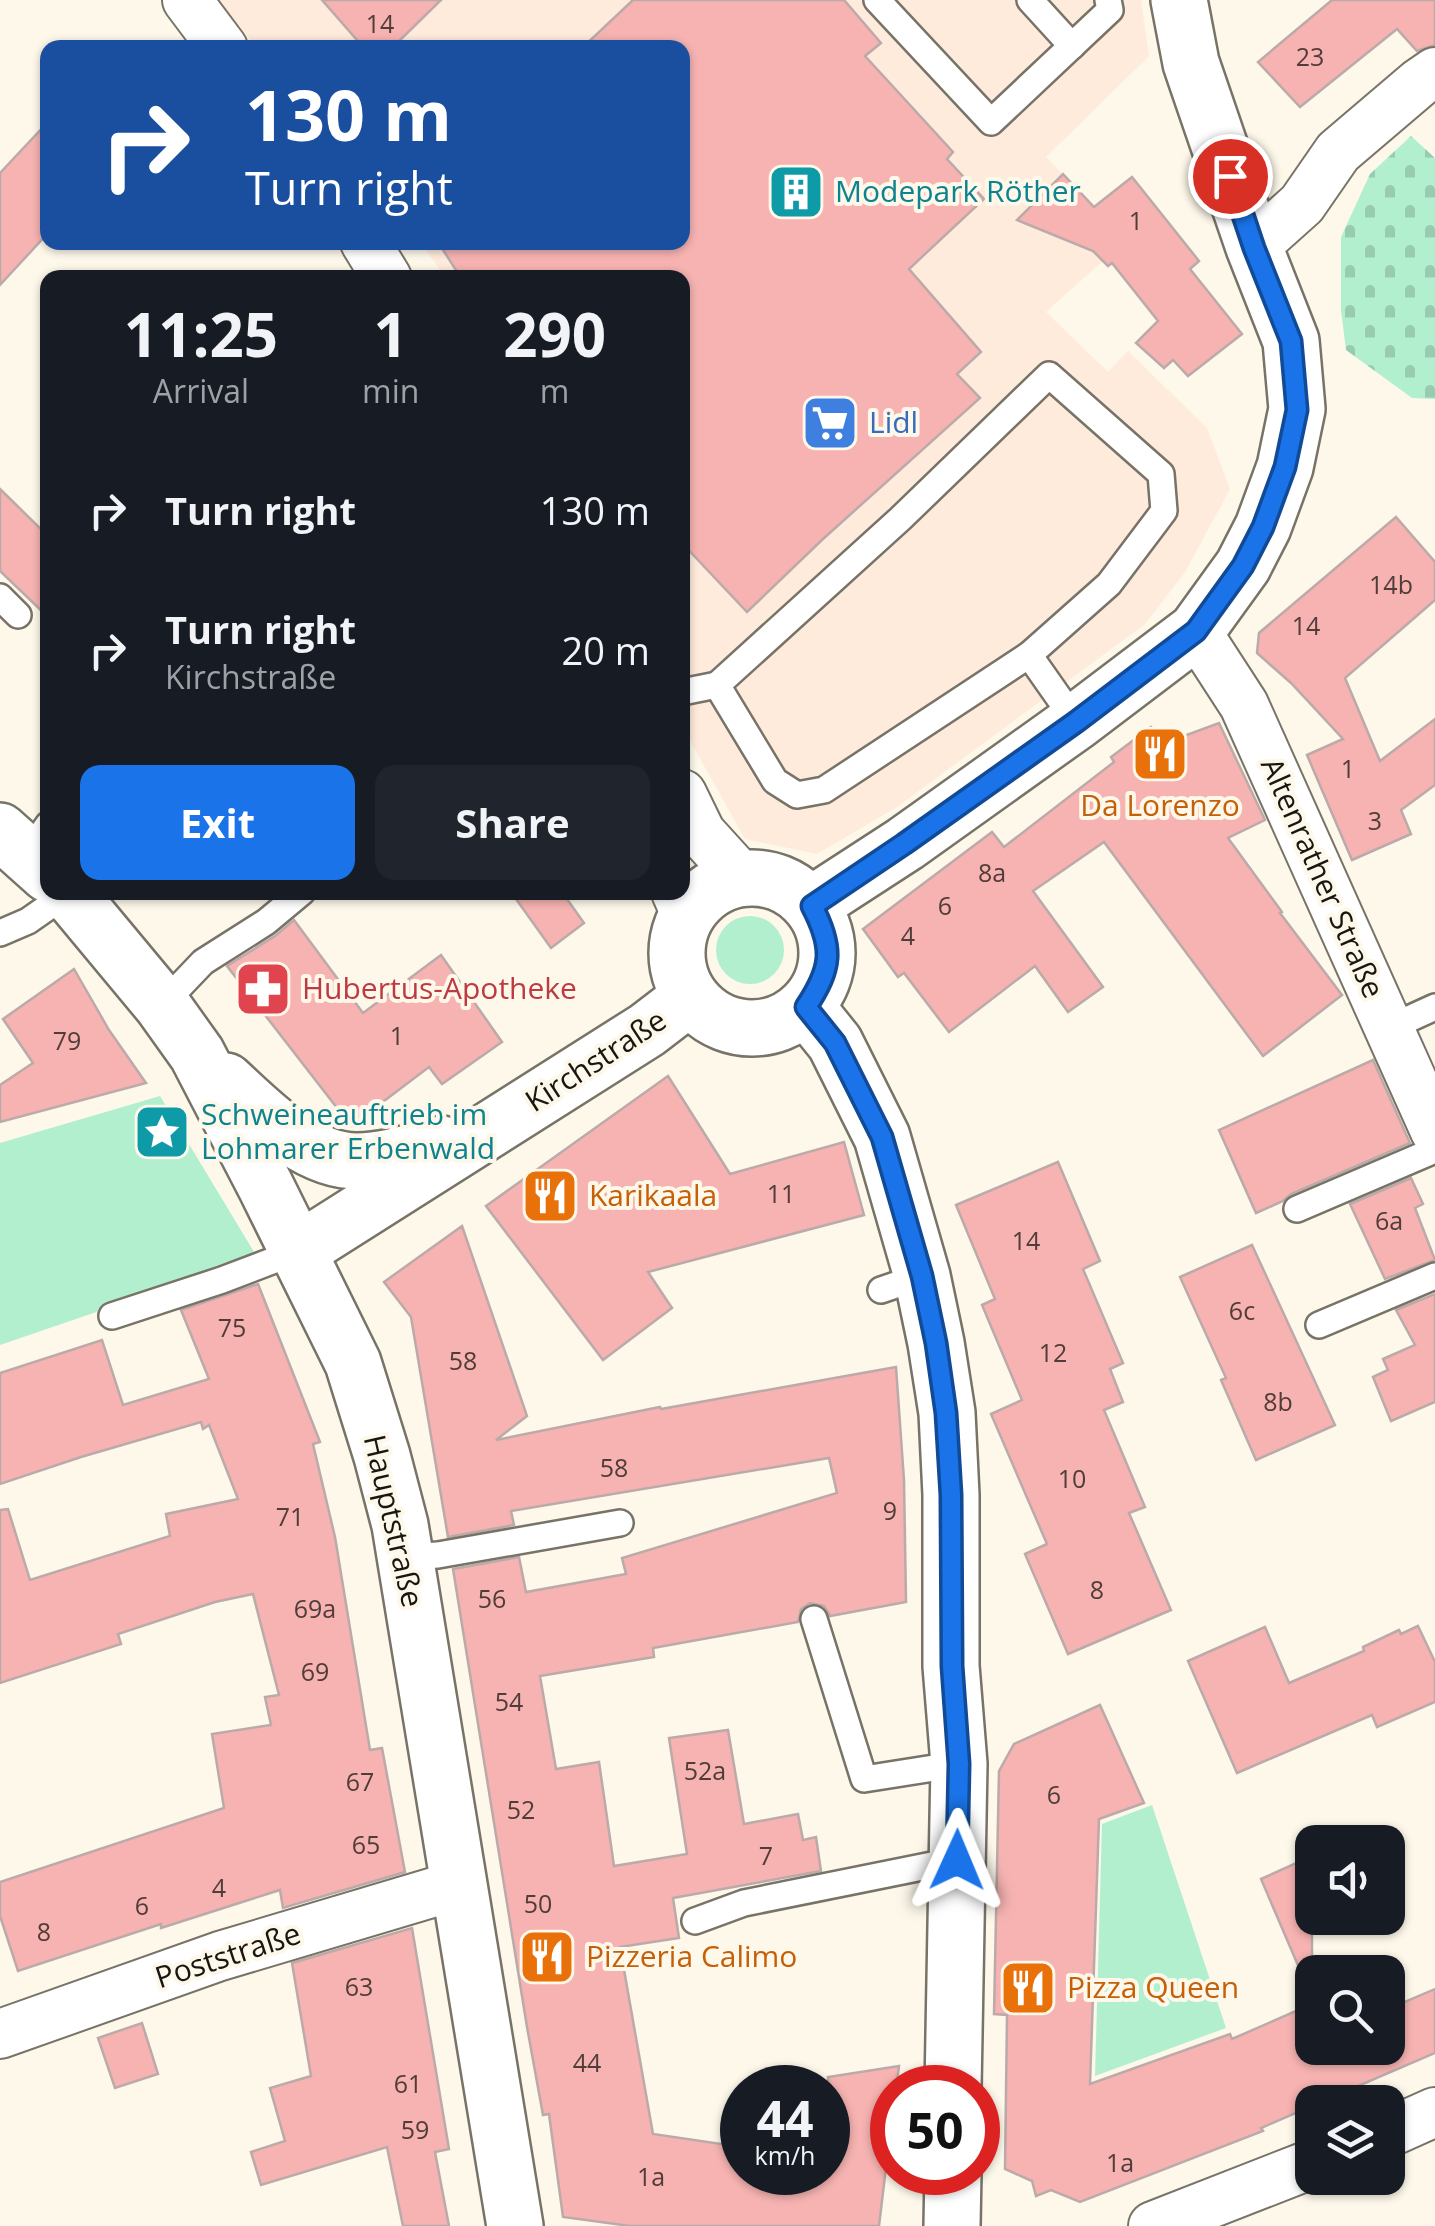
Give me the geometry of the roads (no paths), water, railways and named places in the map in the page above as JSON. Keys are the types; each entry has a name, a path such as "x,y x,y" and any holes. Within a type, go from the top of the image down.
{"main road":[{"path":"812,906 1076,722 1196,631 1243,566 1263,527 1285,467 1297,410 1291,341 1254,248 1191,63 1179,0"},
{"path":"761,878 780,882 812,906 824,930 828,957 821,984 806,1007 784,1022 758,1029 732,1027 708,1016 690,997 677,970 681,904 719,884 761,878"},
{"name":"Hauptstraße","path":"74,900 162,1005 196,1054 352,1362 400,1525 515,2226"},
{"name":"Kirchstraße","path":"298,1251 647,1030 690,997"},
{"path":"806,1007 835,1043 882,1137 901,1283 936,1343 946,1413 951,1495 952,1666 959,1764 953,2065"},
{"path":"196,1054 280,1130 318,1152 354,1162 484,1133"},
{"path":"952,2226 953,2195"}],"street":[{"path":"187,0 218,40"},
{"path":"1254,248 1302,204 1338,152 1435,72"},
{"name":"Altenrather Straße","path":"1196,631 1244,705 1435,1131"},
{"path":"690,811 700,833 741,878"},
{"name":"Poststraße","path":"0,2034 220,1956 458,1884"},
{"path":"1405,2125 1435,2112"},
{"path":"1153,2226 1295,2171"}],"lane":[{"path":"877,0 992,122 1110,10 1108,0"},
{"path":"1030,0 1072,46"},
{"path":"690,691 717,686 900,519 1048,375 1162,474 1164,512 1109,584 1028,655 824,790 797,795 774,781 717,686"},
{"path":"1028,655 1076,722"},
{"path":"0,934 58,900"},
{"path":"162,1005 203,962 266,922 292,900"},
{"path":"1389,1028 1435,1007"},
{"path":"1297,1210 1435,1150"},
{"path":"112,1316 298,1251"},
{"path":"1320,1325 1435,1276"},
{"path":"405,1557 620,1523"},
{"path":"814,1619 864,1778 959,1764"},
{"path":"695,1921 744,1902 957,1860"}],"place":[{"name":"Modepark Röther","path":"796,192"},
{"name":"Lidl","path":"830,423"},
{"name":"Da Lorenzo","path":"1160,754"},
{"name":"Hubertus-Apotheke","path":"263,989"},
{"name":"Schweineauftrieb im Lohmarer Erbenwald","path":"162,1132"},
{"name":"Karikaala","path":"550,1196"},
{"name":"Pizzeria Calimo","path":"547,1957"},
{"name":"Pizza Queen","path":"1028,1988"}]}
